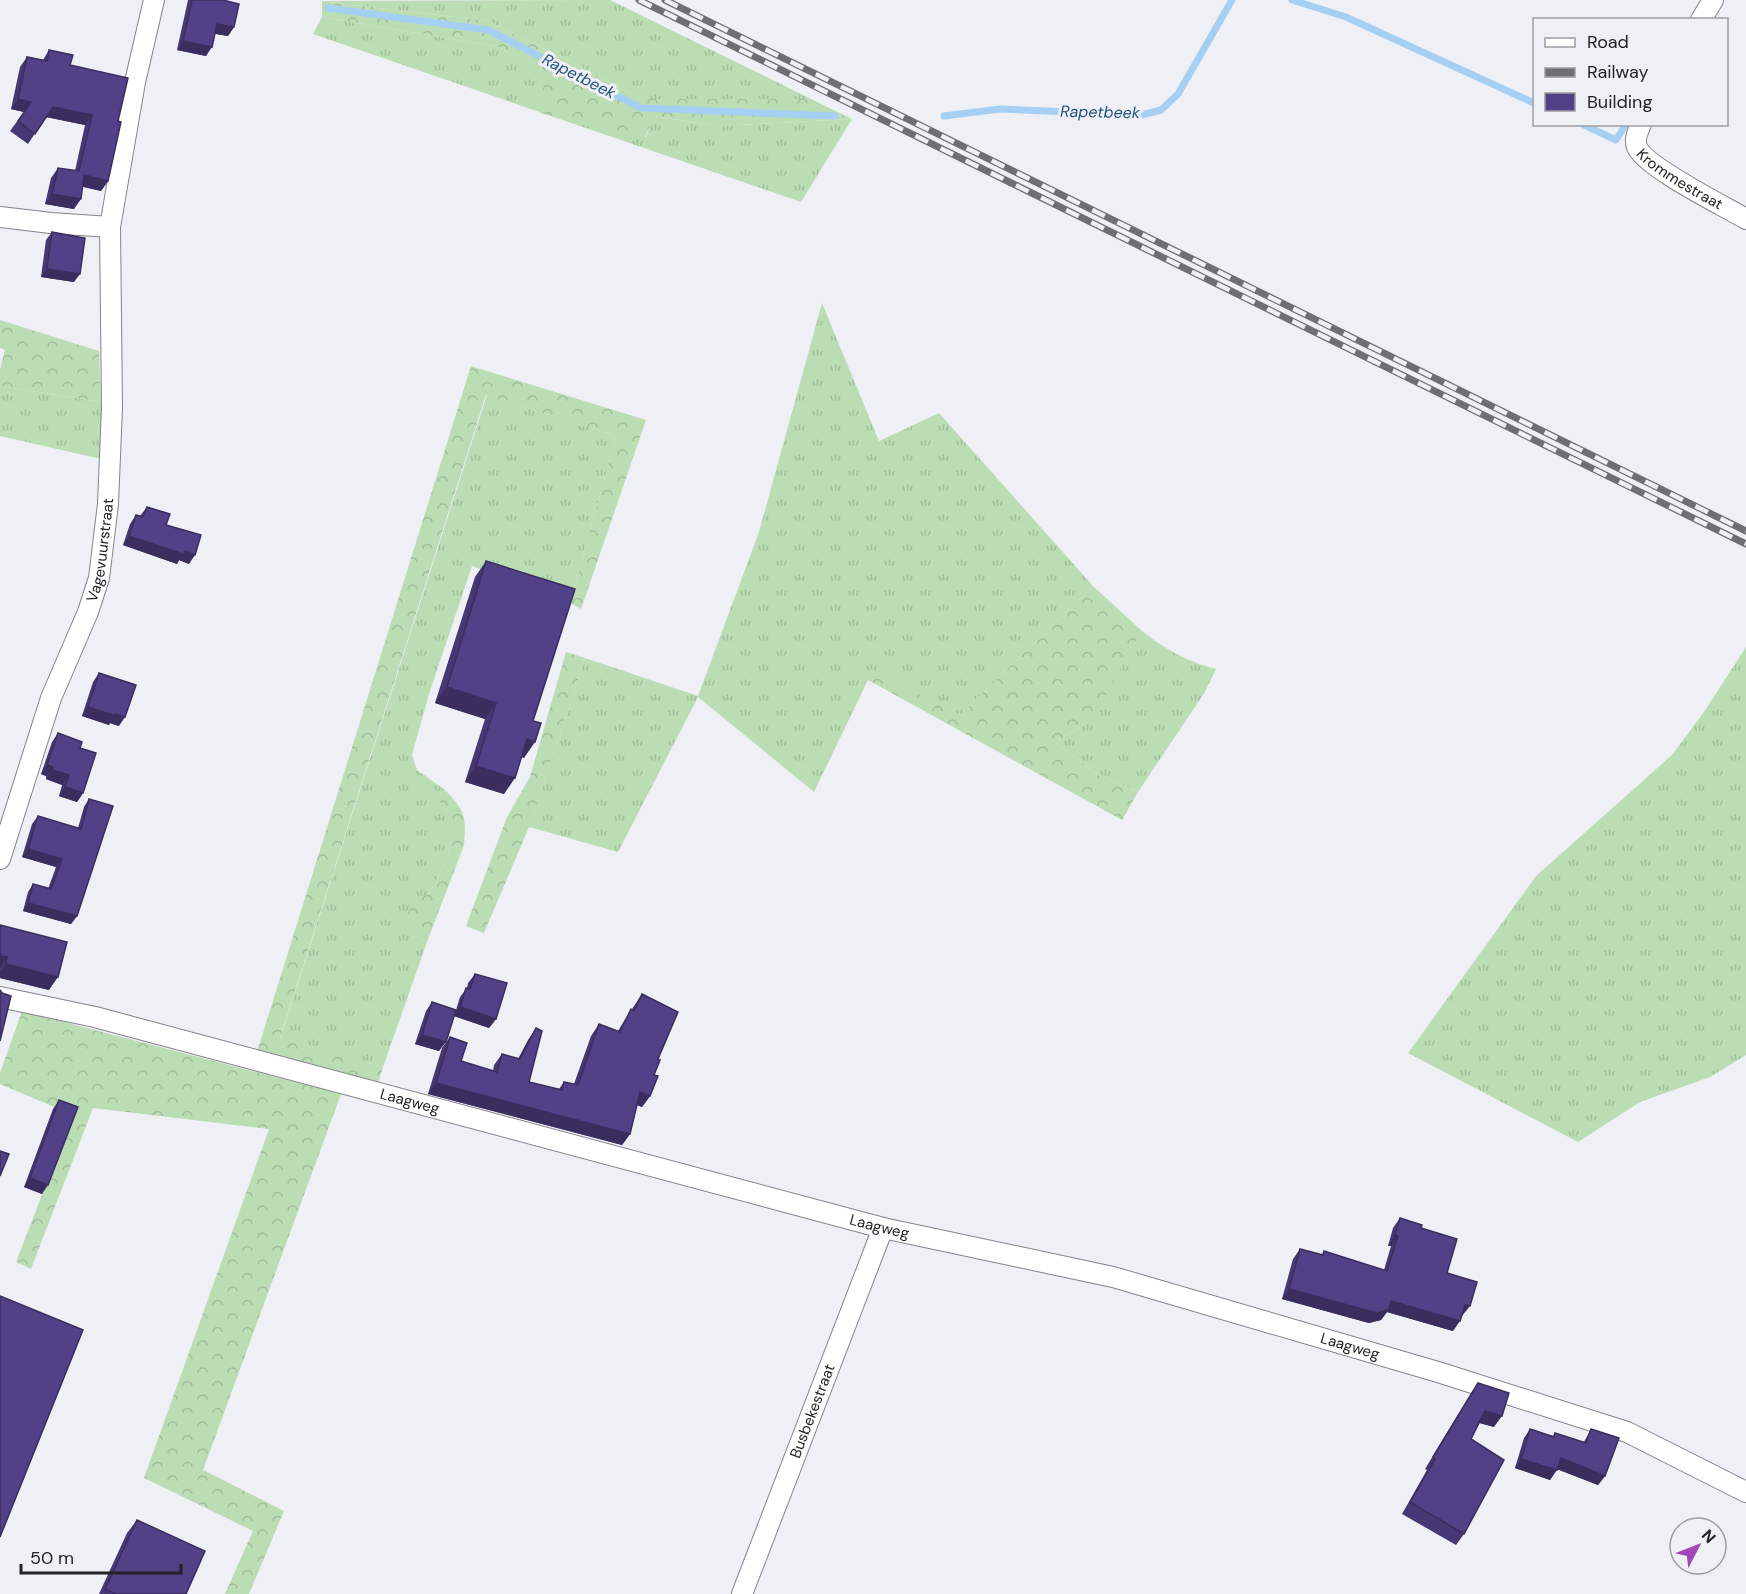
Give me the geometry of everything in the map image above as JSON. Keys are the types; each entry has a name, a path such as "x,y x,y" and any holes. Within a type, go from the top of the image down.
{"street":[{"name":"Vagevuurstraat","path":"0,859 51,698 88,612 99,578 108,504 112,407 110,227 135,82 154,0"},
{"path":"1702,18 1713,0"},
{"name":"Krommestraat","path":"1640,126 1635,138 1638,149 1654,165 1746,219"},
{"path":"0,217 110,227"},
{"name":"Laagweg","path":"0,997 95,1017 883,1228 1113,1277 1438,1372 1627,1432 1746,1492"},
{"name":"Busbekestraat","path":"742,1594 883,1228"}],"green space":[{"path":"610,0 811,99 640,99 576,64 488,21 322,1"},
{"path":"322,1 488,21 576,64 640,99 811,99 852,119 717,126 654,116 645,137 540,113 546,68 498,47 322,17"},
{"path":"322,17 498,47 547,68 646,137 653,116 717,126 852,119 801,202 313,34"},
{"path":"822,303 879,441 939,413 1093,586 960,715 871,670 814,792 698,697 618,852 529,827 585,658 698,696 759,532"},
{"path":"0,320 99,351 101,402 0,386 0,370 5,350 0,348"},
{"path":"471,366 646,420 581,609 570,603 616,436 486,395 280,1038 383,1067 378,1084 257,1052"},
{"path":"0,386 101,402 101,459 0,436"},
{"path":"487,395 616,436 570,603 472,566 429,694 412,755 417,770 445,790 436,799 449,812 453,826 448,858 429,894 415,900 415,936 427,942 383,1067 280,1039"},
{"path":"1093,586 1142,631 1098,712 1082,726 1055,742 1096,774 1138,792 1122,820 868,680 871,669 960,715"},
{"path":"1142,631 1177,654 1216,669 1205,692 1138,792 1096,774 1055,742 1082,726"},
{"path":"1746,647 1746,1055 1710,1077 1640,1102 1578,1142 1408,1053 1536,876 1672,755 1704,712"},
{"path":"566,652 585,658 529,827 484,933 466,926 507,817 530,777"},
{"path":"445,790 463,814 464,845 427,942 415,936 408,927 407,914 415,900 429,894 448,858 453,826 449,812 436,799"},
{"path":"22,1011 341,1094 203,1470 284,1511 249,1594 225,1594 253,1531 144,1478 269,1129 93,1108 31,1269 16,1262 73,1115 0,1084 0,1073"}],"building":[{"path":"192,0 223,0 239,4 234,27 217,24 212,47 183,41"},
{"path":"49,50 73,55 70,65 128,78 108,181 84,175 81,199 52,194 58,168 79,171 92,115 53,107 35,134 18,121 31,102 18,99 27,57 47,61"},
{"path":"52,232 85,238 80,274 47,269"},
{"path":"147,507 170,514 166,525 201,535 195,555 185,551 183,554 129,536 136,515 143,517"},
{"path":"486,561 575,589 533,721 541,723 535,742 527,739 515,778 476,766 496,703 447,687"},
{"path":"99,673 136,685 125,717 88,707"},
{"path":"58,733 82,742 80,748 96,753 83,793 65,787 69,775 52,770 53,767 47,765"},
{"path":"89,799 113,806 77,916 28,903 33,884 51,889 62,859 28,849 38,816 81,829"},
{"path":"0,925 67,942 58,977 6,964 7,957 0,956"},
{"path":"475,974 507,983 496,1019 460,1007 466,988 470,989"},
{"path":"0,990 11,996 0,1041"},
{"path":"642,994 678,1012 658,1059 660,1060 654,1075 658,1076 650,1096 640,1092 630,1134 436,1083 450,1037 467,1043 461,1061 497,1072 502,1054 520,1059 536,1028 542,1031 529,1082 562,1090 564,1082 578,1085 599,1024 620,1032 631,1009 634,1011"},
{"path":"432,1002 456,1010 446,1042 422,1035"},
{"path":"59,1100 78,1107 48,1185 30,1178"},
{"path":"0,1151 9,1154 0,1176"},
{"path":"1400,1218 1422,1225 1421,1228 1457,1239 1447,1273 1477,1282 1470,1306 1465,1305 1460,1321 1391,1301 1389,1309 1377,1313 1289,1289 1300,1249 1323,1255 1324,1251 1387,1271 1398,1236 1395,1235"},
{"path":"0,1296 83,1330 0,1537"},
{"path":"1478,1383 1509,1393 1502,1416 1485,1411 1471,1439 1504,1460 1464,1534 1410,1502 1435,1459 1433,1457"},
{"path":"1530,1429 1554,1437 1555,1433 1586,1443 1591,1429 1619,1438 1605,1476 1561,1458 1557,1470 1521,1459"},
{"path":"137,1520 205,1551 186,1594 116,1594 105,1589"}],"waterway":[{"name":"Rapetbeek","path":"944,116 1000,109 1142,115 1161,110 1178,94 1232,0"},
{"name":"Rapetbeek","path":"1292,0 1346,17 1533,103"},
{"name":"Rapetbeek","path":"328,8 488,30 641,108 835,116"},
{"name":"Rapetbeek","path":"1586,126 1616,140 1625,126"}],"railway":[{"path":"639,0 1746,544"},
{"path":"665,0 1746,531"}]}
